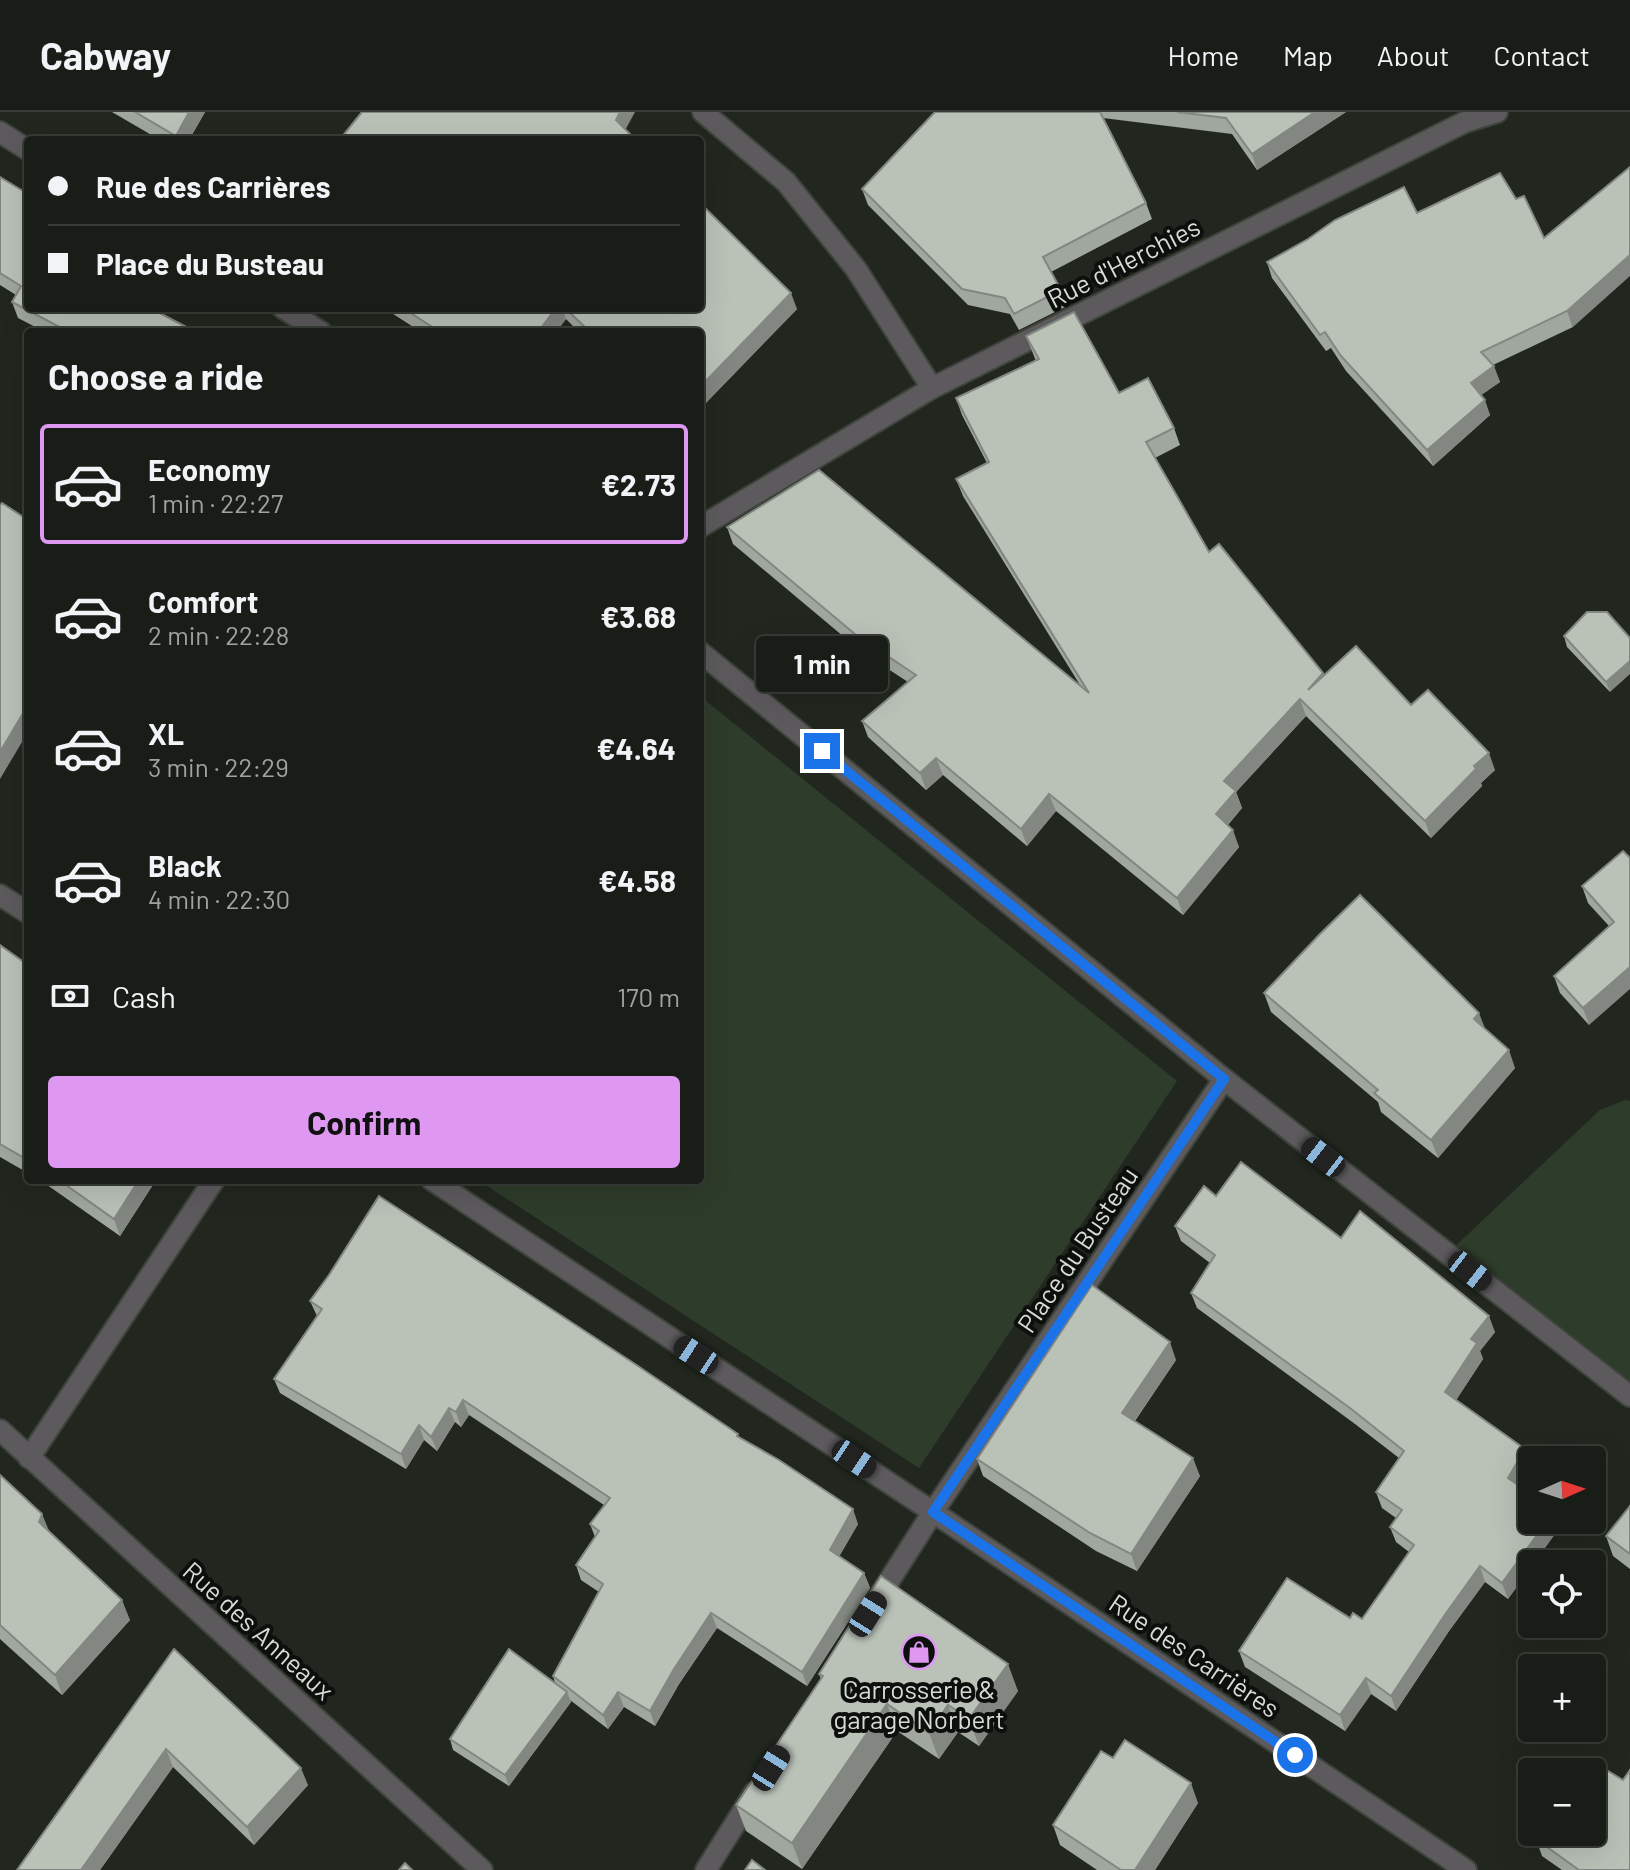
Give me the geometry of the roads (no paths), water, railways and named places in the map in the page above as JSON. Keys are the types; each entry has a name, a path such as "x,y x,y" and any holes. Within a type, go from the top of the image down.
{"street":[{"path":"703,112 786,182 856,269 932,388"},
{"name":"Rue d'Herchies","path":"704,525 932,388 1471,119 1497,112"},
{"path":"0,132 24,147"},
{"path":"289,312 315,328"},
{"path":"704,655 1224,1079 1630,1396"},
{"path":"0,895 24,910"},
{"name":"Place du Busteau","path":"866,1618 933,1512 1224,1079"},
{"path":"29,1458 211,1184"},
{"path":"438,1184 933,1512"},
{"name":"Rue des Anneaux","path":"0,1430 482,1870"},
{"name":"Rue des Carrières","path":"933,1512 1466,1870"},
{"path":"706,1870 765,1777"}],"place":[{"name":"Carrosserie & garage Norbert","path":"919,1652"}]}
